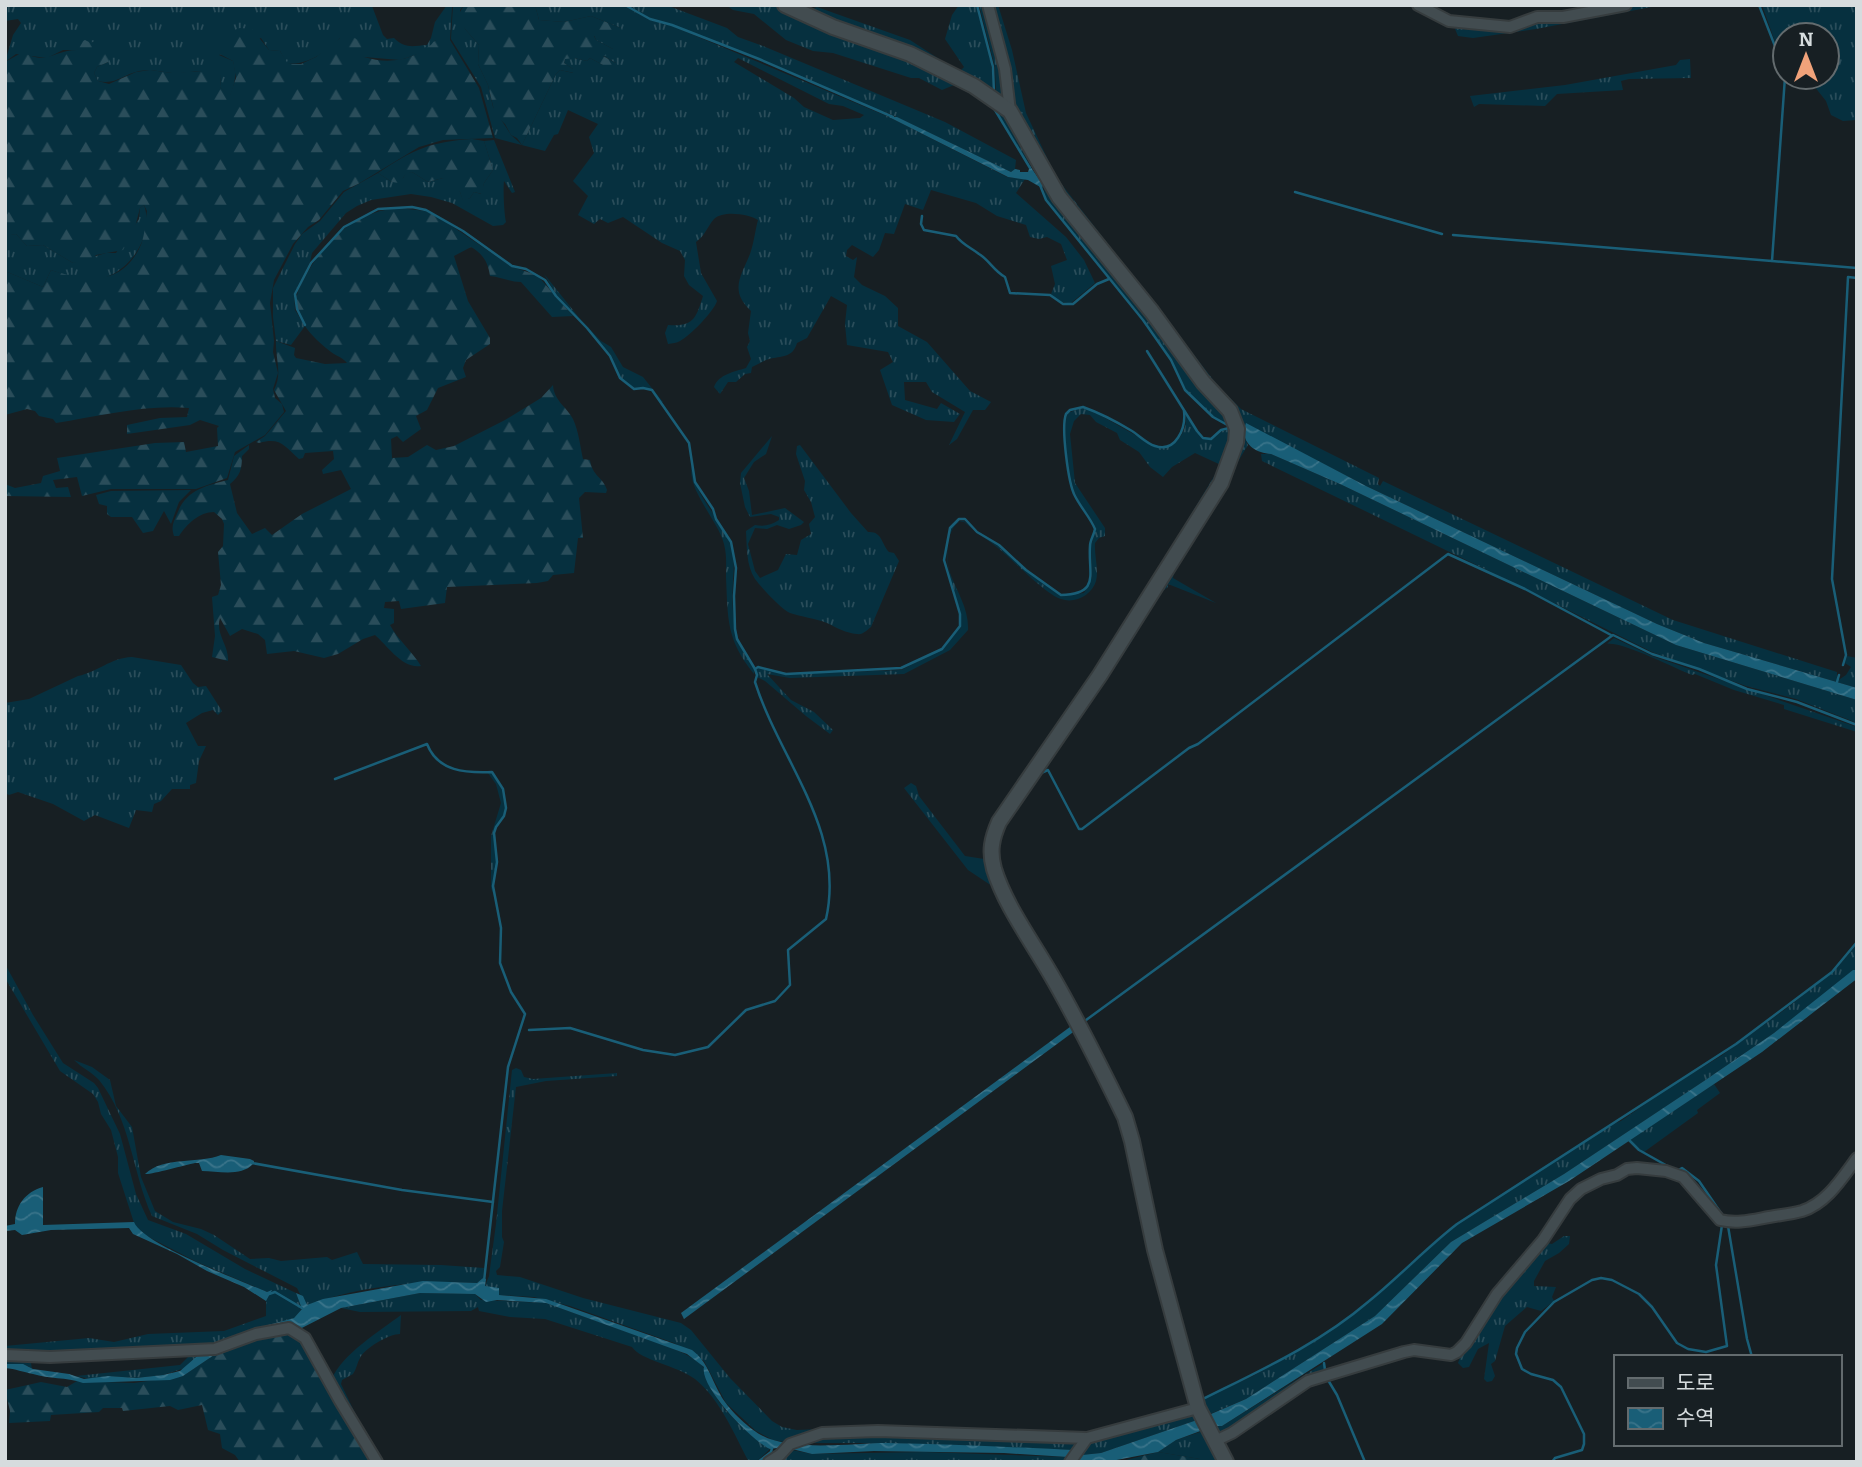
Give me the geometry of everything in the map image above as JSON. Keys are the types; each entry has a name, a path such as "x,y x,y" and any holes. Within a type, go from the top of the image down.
{"street":[{"path":"785,5 834,27 910,54 974,86 1010,111"},
{"path":"988,5 1005,69 1010,111 1059,197 1152,312 1203,382 1230,411 1237,429 1231,462 1221,483 1100,675 999,822 992,837 991,852 994,869 1006,897 1052,976 1125,1116 1155,1250 1199,1409 1226,1462"},
{"path":"1418,5 1449,21 1510,27 1537,17 1563,17 1626,5"},
{"path":"1215,1441 1232,1433 1308,1381 1414,1350 1451,1355 1457,1352 1466,1343 1497,1294 1543,1240 1562,1209 1570,1199 1591,1183 1627,1169 1666,1171 1683,1177 1720,1220 1749,1221 1803,1210 1815,1204 1835,1187 1857,1158"},
{"path":"5,1355 50,1357 215,1349 256,1334 289,1328 305,1338 377,1462"},
{"path":"769,1462 790,1444 822,1433 1087,1438 1199,1409"},
{"path":"1070,1462 1087,1438"}],"green space":[{"path":"5,5 369,5 372,6 387,39 394,38 402,44 413,46 427,45 435,22 447,5 452,5 452,8 450,40 436,40 427,51 400,60 364,57 340,38 316,57 287,64 280,51 269,50 261,38 219,55 233,61 235,79 230,96 220,87 221,76 206,71 172,73 143,70 114,81 98,81 94,73 97,67 108,62 96,41 77,50 63,50 47,58 16,54 5,62 13,35 21,23 18,19 5,21"},
{"path":"453,5 464,5 460,10 465,29 479,45 478,64 488,85 493,107 511,135 522,145 556,74 560,70 573,73 573,69 564,63 565,58 587,61 590,58 603,65 616,63 602,55 613,49 596,40 594,35 603,35 621,28 591,16 564,22 539,20 535,5 623,5 650,20 672,26 889,117 1007,177 1025,179 1016,193 1066,237 1084,260 1095,283 1071,303 1057,300 1051,294 1055,284 1051,266 1067,260 1061,244 1047,237 1030,237 1026,225 997,216 976,203 931,190 923,210 905,204 894,234 885,233 879,250 873,257 852,245 846,256 853,260 857,257 854,277 862,285 885,296 898,308 898,326 927,342 970,391 991,402 985,410 973,410 957,439 949,445 965,412 932,392 926,382 904,382 905,400 937,409 941,403 960,414 954,422 926,420 892,405 880,370 893,362 888,352 847,345 847,305 831,296 807,338 797,343 793,351 786,356 769,359 752,367 751,373 745,374 736,382 728,382 720,394 714,387 719,379 746,368 751,359 747,347 750,341 748,333 751,311 740,297 739,283 758,220 736,214 718,216 696,242 701,273 717,301 707,317 690,334 679,342 668,344 665,333 668,325 689,323 693,320 703,296 689,285 684,276 685,260 680,251 662,243 623,217 608,223 600,219 594,224 578,215 588,196 573,181 594,153 589,137 598,124 568,110 558,134 554,135 545,151 495,138 481,87 451,39","holes":["738,58 829,104 843,106 864,115 860,118 833,120 804,107 794,98 734,62"]},
{"path":"464,5 535,5 539,20 564,22 591,16 621,28 624,35 594,36 596,40 613,49 612,55 603,56 616,63 620,69 590,58 587,61 565,59 564,63 573,69 574,73 560,70 556,74 522,145 495,114 488,85 478,64 479,45 458,16"},
{"path":"628,5 666,5 727,28 738,37 945,122 1016,160 1015,169 1011,172 888,113 759,58 650,18"},
{"path":"726,5 779,5 973,88 991,105 954,85 942,90 919,78 911,78 833,53 813,51 786,40 754,14 733,10"},
{"path":"959,5 976,5 991,61 992,95 833,23 811,10 817,7 910,40 959,72 964,67 945,39 952,15"},
{"path":"979,5 985,5 1002,69 1006,102 996,95 995,67"},
{"path":"994,5 998,5 1012,50 1026,113 1056,177 1218,386 1241,409 1379,478 1380,486 1383,481 1673,620 1837,672 1837,681 1846,675 1851,667 1845,663 1847,656 1857,658 1857,688 1704,643 1657,624 1366,486 1246,424 1245,439 1248,445 1175,565 1173,578 1216,603 1168,584 1047,766 1040,772 1033,788 1008,821 1224,477 1241,423 1063,194 1018,113"},
{"path":"1642,5 1662,5 1473,38 1458,36 1455,29 1565,19"},
{"path":"1762,5 1857,5 1856,120 1843,121 1831,115 1826,101 1818,91 1841,91 1841,21 1771,21 1771,30"},
{"path":"240,28 252,29 269,50 280,51 288,64 301,64 316,57 340,38 351,36 360,41 364,57 384,61 412,56 436,40 450,40 479,88 493,138 443,140 419,147 343,191 319,220 308,227 293,244 274,280 270,303 273,352 278,373 273,389 284,412 265,435 235,452 227,478 196,489 111,489 82,496 77,477 53,480 56,488 68,487 71,497 5,496 5,484 15,488 41,483 43,476 60,471 57,458 155,443 184,442 186,452 218,446 219,426 200,420 190,425 127,434 127,425 160,418 187,417 189,408 173,407 140,409 56,423 53,419 39,416 35,411 27,409 5,415 5,271 43,287 51,270 76,277 100,278 111,275 122,270 139,249 147,211 144,205 140,208 134,231 123,250 96,255 91,261 73,263 43,245 27,246 16,234 5,236 5,62 23,52 45,58 77,50 80,42 85,40 91,43 100,38 112,42 117,51 108,62 97,67 94,73 98,81 109,84 136,72 150,70 172,73 217,70 221,76 220,87 230,95 236,78 233,61 212,50 212,38"},
{"path":"1690,59 1691,78 1629,79 1621,81 1623,90 1557,94 1545,106 1479,104 1474,107 1470,96 1565,85 1676,65 1680,60"},
{"path":"994,108 1005,111 1057,199 1227,412 1230,425 1213,416 1186,390 1172,360 1144,319 1046,199 1043,185"},
{"path":"472,139 484,141 493,170 484,183 482,194 474,192 470,198 463,201 460,192 445,187 443,178 428,182 412,172 406,174 399,183 392,182 378,173 423,148"},
{"path":"494,140 515,192 512,193 504,181 506,222 503,225 493,226 452,203 411,194 371,200 357,206 346,213 312,253 294,294 295,310 305,326 291,345 276,341 273,288 302,234 320,221 344,192 378,173 392,182 412,172 428,182 443,178 460,192 463,200 470,198 474,192 481,194 484,183 493,170 484,141"},
{"path":"144,205 147,218 141,244 125,266 114,274 88,280 51,270 43,287 5,271 7,235 16,234 27,246 43,245 73,263 106,253 116,253 139,219 140,208"},
{"path":"398,208 426,211 512,267 537,275 573,316 552,317 521,282 490,276 484,259 471,247 454,256 468,301 490,338 490,344 466,360 463,368 466,377 438,388 427,410 416,416 421,429 403,442 397,436 391,439 392,458 408,457 427,445 436,450 454,446 541,398 553,385 556,395 575,424 583,459 590,460 593,470 607,490 606,493 585,492 579,498 583,538 578,538 574,573 553,575 548,581 537,583 447,587 445,603 401,609 399,601 385,602 384,608 394,609 394,623 390,625 421,666 407,664 401,660 375,635 338,654 324,658 294,651 267,654 265,640 258,634 242,629 230,636 220,618 219,629 228,661 212,657 215,636 212,597 218,595 221,585 218,552 223,546 224,524 214,512 203,514 179,536 174,536 174,520 191,494 228,480 234,456 249,445 249,449 242,456 240,472 230,484 237,513 252,534 265,528 272,535 302,514 351,489 341,470 323,474 322,470 334,459 333,451 305,453 303,458 299,459 277,442 256,442 265,436 286,411 274,390 278,372 276,341 295,348 296,358 325,364 347,363 317,340 299,316 297,297 312,265 331,241 354,222 368,215"},
{"path":"544,274 581,320 601,341 611,347 623,367 643,377 663,402 650,390 634,388 620,378 611,355 557,296"},
{"path":"1081,408 1091,410 1158,448 1171,445 1180,438 1185,428 1186,415 1199,434 1206,439 1211,440 1222,431 1232,429 1225,463 1182,537 996,823 1001,892 968,870 904,788 911,783 916,786 919,796 965,856 984,859 986,837 992,824 1125,623 1221,465 1195,453 1172,467 1163,477 1150,467 1139,452 1120,440 1117,433 1096,422 1090,415 1081,414 1074,421 1070,434 1075,483 1105,528 1105,536 1095,543 1097,576 1091,590 1072,600 1061,599 1038,584 982,536 1061,596 1084,593 1092,577 1091,546 1096,528 1073,488 1065,429 1068,413"},
{"path":"772,436 766,454 754,462 744,478 749,491 752,515 785,508 804,522 789,529 777,525 767,529 755,528 748,544 755,571 760,578 778,570 786,554 797,555 801,540 811,534 809,524 815,517 804,490 805,481 796,454 797,446 800,445 851,513 868,532 879,536 889,552 894,553 899,561 871,627 863,633 849,633 822,621 790,613 771,597 752,574 746,531 755,525 773,523 779,520 779,517 771,514 750,517 740,483 741,473"},
{"path":"1261,454 1271,454 1340,484 1676,645 1857,700 1857,723 1796,699 1746,686 1652,652 1262,461"},
{"path":"692,465 693,476 701,495 732,548 735,627 754,674 733,639 728,617 724,544 698,494 691,474"},
{"path":"191,490 179,502 171,524 164,511 153,531 143,533 132,517 111,517 107,514 107,506 99,504 96,495 111,491"},
{"path":"964,521 974,530 964,522 959,522 951,531 947,552 948,541 953,523"},
{"path":"949,571 968,622 968,630 950,650 904,674 790,678 767,674 791,700 814,712 833,730 830,734 757,677 759,668 787,674 901,670 943,649 961,626"},
{"path":"1614,638 1652,656 1857,727 1857,732 1784,709 1784,705 1692,675 1636,651 1607,644"},
{"path":"132,657 181,665 193,683 198,687 206,686 222,711 218,715 213,710 202,713 186,723 198,746 206,746 199,761 196,783 190,785 190,789 172,789 161,801 154,804 152,812 136,810 129,828 95,815 84,821 53,804 18,792 9,795 5,793 5,703 29,699 111,662"},
{"path":"488,773 492,773 502,790 505,808 494,832 497,863 492,886 497,903 491,888 491,836 501,803 496,784"},
{"path":"1005,826 999,846 1001,863 1016,902 1033,933 1004,884 994,844"},
{"path":"1857,944 1857,970 1774,1033 1564,1174 1451,1242 1375,1316 1246,1399 1210,1414 1205,1413 1199,1401 1253,1376 1322,1337 1369,1303 1458,1224 1721,1056 1837,968"},
{"path":"5,964 63,1063 98,1088 120,1134 136,1194 148,1220 186,1234 245,1269 296,1293 302,1309 294,1318 249,1330 214,1346 5,1354 5,1346 89,1338 114,1342 148,1334 224,1331 266,1316 266,1301 271,1291 267,1292 197,1262 141,1233 135,1226 118,1173 118,1157 111,1130 101,1114 98,1102 93,1094 60,1071 5,978"},
{"path":"74,1060 92,1067 110,1080 116,1106 132,1127 141,1177 155,1211 173,1222 214,1235 250,1259 269,1258 281,1261 327,1257 332,1260 357,1252 363,1264 484,1268 483,1278 477,1283 413,1284 368,1289 306,1306 297,1288 197,1234 152,1216 125,1129 110,1095 99,1080"},
{"path":"512,1070 521,1070 524,1077 533,1079 617,1073 617,1076 546,1081 516,1087 502,1211 504,1242 497,1275 520,1277 583,1298 681,1323 691,1330 730,1378 772,1421 782,1427 797,1430 867,1427 877,1430 790,1443 773,1440 756,1431 726,1403 704,1361 674,1343 570,1306 534,1297 499,1295 485,1286 489,1276 496,1224"},
{"path":"1714,1084 1720,1093 1697,1110 1698,1113 1644,1152 1629,1140"},
{"path":"1564,1236 1570,1236 1569,1244 1545,1261 1534,1281 1534,1286 1556,1287 1552,1297 1554,1301 1541,1311 1527,1307 1505,1326 1495,1361 1491,1364 1495,1376 1492,1381 1487,1382 1484,1379 1489,1343 1478,1349 1469,1367 1463,1368 1458,1363 1466,1346 1496,1299 1546,1243 1552,1244"},
{"path":"420,1293 475,1294 481,1300 546,1303 672,1348 702,1365 722,1405 751,1435 770,1449 756,1462 749,1462 726,1418 704,1387 688,1374 643,1356 632,1347 545,1319 510,1317 479,1311 478,1307 471,1311 360,1312 341,1308"},
{"path":"401,1315 400,1334 372,1346 360,1358 353,1374 342,1380 341,1384 367,1438 332,1379 353,1352"},
{"path":"292,1333 305,1340 375,1462 240,1462 235,1455 222,1448 220,1434 208,1430 202,1405 178,1410 170,1406 123,1411 122,1408 103,1408 99,1412 51,1415 50,1421 9,1423 10,1411 5,1390 41,1382 67,1387 77,1381 134,1383 183,1376 220,1351 260,1336"},
{"path":"202,1352 185,1368 163,1375 136,1378 108,1376 90,1379 76,1376 180,1365 191,1354 35,1361 31,1363 32,1369 28,1366 5,1364 5,1356"},
{"path":"1324,1363 1324,1372 1233,1430 1221,1433 1214,1426 1222,1426"},
{"path":"1195,1411 1197,1420 1101,1453 1082,1455 1095,1440"},
{"path":"1205,1432 1218,1462 1158,1452 1176,1440"},
{"path":"878,1434 1080,1443 1073,1450 886,1443 802,1443 823,1436"},
{"path":"787,1449 812,1454 924,1452 1068,1457 1066,1462 780,1462"},
{"path":"1158,1452 1200,1459 1206,1456 1218,1462 1118,1462"}],"water":[{"path":"889,117 897,117 1011,172 1015,169 1028,172 1030,166 1043,185 1042,188 1028,180 1008,177"},
{"path":"1246,423 1366,486 1657,624 1704,643 1857,688 1857,700 1676,645 1340,484 1254,449 1246,441"},
{"path":"1853,970 1857,970 1857,979 1762,1052 1569,1181 1462,1243 1382,1324 1222,1426 1214,1426 1176,1440 1158,1452 1106,1462 1073,1462 1068,1457 1004,1453 874,1451 812,1454 784,1447 770,1449 752,1436 729,1413 710,1387 704,1367 687,1354 546,1303 497,1300 486,1302 475,1294 420,1293 341,1308 292,1333 260,1336 220,1351 183,1376 170,1380 83,1383 5,1368 5,1364 23,1364 33,1369 84,1379 163,1375 180,1371 202,1352 249,1330 294,1318 302,1309 296,1293 303,1296 307,1305 323,1299 423,1281 477,1283 483,1278 486,1279 485,1286 499,1288 499,1295 546,1299 692,1350 705,1365 732,1411 756,1432 774,1440 805,1445 910,1443 1073,1450 1082,1455 1101,1453 1197,1420 1246,1399 1375,1316 1451,1242 1564,1174 1704,1081 1774,1033"},
{"path":"1074,1024 1076,1030 684,1319 681,1313"},
{"path":"221,1155 254,1161 248,1168 236,1172 202,1171 199,1163 195,1163 145,1174 171,1162"},
{"path":"43,1187 43,1225 134,1222 141,1231 173,1251 267,1292 272,1290 266,1301 244,1287 133,1234 129,1228 51,1230 22,1235 15,1230 5,1231 5,1226 15,1224 22,1201 31,1192"}],"waterway":[{"path":"625,5 650,19 759,59 893,117"},
{"path":"977,5 993,67 994,94"},
{"path":"1759,5 1771,36"},
{"path":"1784,91 1772,261 1857,268"},
{"path":"992,105 1030,168"},
{"path":"1040,185 1046,200 1143,320 1171,360 1185,390 1213,417 1231,427"},
{"path":"1295,192 1442,234"},
{"path":"305,325 297,309 295,294 311,263 344,227 378,209 412,207 426,210 463,231 512,266 526,269 545,280 610,356 620,378 634,389 652,390 689,443 695,482 731,542 736,568 734,596 737,639 755,669 755,682 766,711 819,826 827,856 830,887 826,919 788,950 790,985 775,1001 746,1010 708,1047 675,1055 643,1050 570,1028 529,1030"},
{"path":"922,216 921,224 924,230 956,236 983,256 1005,277 1010,293 1050,295 1063,304 1073,304 1097,284 1109,279"},
{"path":"1453,235 1772,261"},
{"path":"1843,665 1846,655 1832,579 1848,277 1857,278"},
{"path":"1147,351 1203,438 1211,439 1221,430 1229,428"},
{"path":"755,669 758,667 786,674 901,668 942,649 960,626 960,614 944,560 950,528 959,519 965,519 977,532 999,545 1026,570 1061,595 1082,591 1090,581 1090,544 1095,529 1075,496 1070,480 1065,442 1066,414 1070,410 1083,407 1120,424 1152,445 1162,447 1169,446 1178,438 1184,411"},
{"path":"1041,773 1048,770 1079,829 1082,829 1448,554 1525,589 1611,635"},
{"path":"1082,1023 1613,635 1652,654 1857,725"},
{"path":"1837,682 1839,675"},
{"path":"335,779 427,744 438,760 454,769 492,772 503,789 506,808 494,833 497,862 493,886 501,928 500,963 511,992 525,1014 508,1067 484,1281"},
{"path":"1201,1400 1288,1356 1329,1331 1379,1292 1457,1224 1736,1044 1832,972 1857,942"},
{"path":"1629,1140 1639,1150 1671,1168"},
{"path":"252,1163 402,1190 493,1202"},
{"path":"1677,1171 1682,1168 1699,1181 1723,1216"},
{"path":"1552,1462 1555,1458 1582,1450 1584,1434 1561,1387 1553,1380 1522,1369 1516,1354 1525,1332 1554,1302 1592,1280 1601,1278 1612,1280 1639,1294 1652,1307 1677,1343 1688,1349 1706,1352 1727,1346 1716,1265 1722,1225"},
{"path":"1725,1226 1728,1226 1751,1355"},
{"path":"269,1294 275,1292 302,1308"},
{"path":"1324,1363 1325,1370"},
{"path":"1328,1380 1365,1462"},
{"path":"758,1462 771,1452 772,1448"}]}
